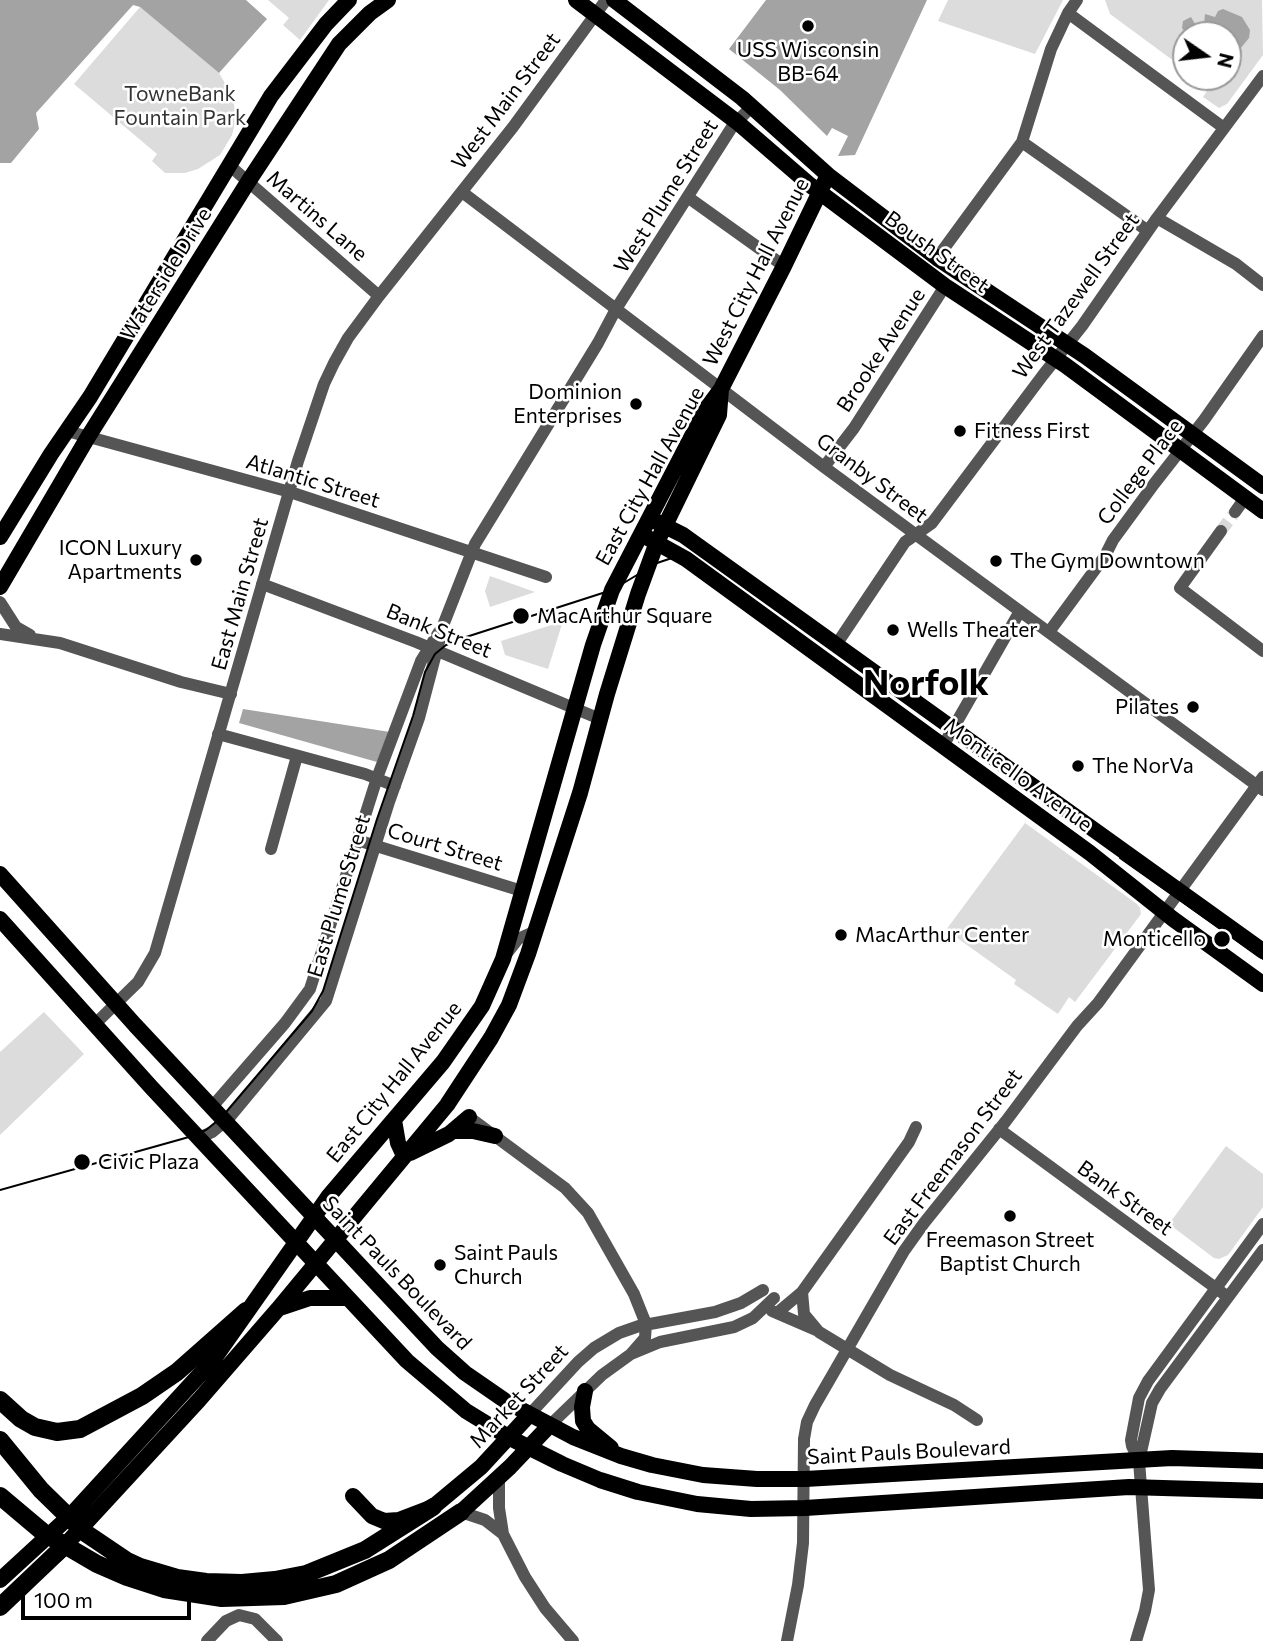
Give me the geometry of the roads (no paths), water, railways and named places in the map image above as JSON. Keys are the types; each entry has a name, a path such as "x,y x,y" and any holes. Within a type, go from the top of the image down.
{"highway":[{"path":"0,1400 21,1419 35,1427 57,1432 80,1429 177,1372 246,1311"},
{"path":"0,1440 55,1506 92,1538 140,1567 177,1578 224,1583 275,1580 306,1574 338,1563 381,1541 433,1507"},
{"path":"0,1496 27,1520 88,1560 127,1577 184,1593 222,1598 262,1598 302,1593 336,1584 372,1569 461,1512"},
{"path":"0,1607 62,1548"}],"main road":[{"name":"Waterside Drive","path":"0,537 90,397 271,96 326,24 349,0"},
{"name":"Waterside Drive","path":"0,587 88,437 248,182 340,44 370,13 388,0"},
{"path":"576,0 601,6"},
{"name":"Boush Street","path":"614,0 752,106 828,175 937,258 1101,366 1263,486"},
{"name":"Boush Street","path":"601,6 820,192 944,286 1055,359 1263,511"},
{"name":"West City Hall Avenue","path":"721,388 828,175"},
{"path":"203,208 210,217 215,235"},
{"name":"East City Hall Avenue","path":"0,1580 72,1514 202,1372 225,1344 313,1218 464,1035 489,994 503,959 608,600 706,409 721,388"},
{"name":"East City Hall Avenue","path":"0,1618 199,1400 278,1309 458,1090 486,1047 513,995 536,931 580,793 622,641 657,542 719,415 721,388"},
{"name":"Monticello Avenue","path":"649,518 683,535 1263,951"},
{"name":"Monticello Avenue","path":"640,534 686,559 1090,853 1165,913 1263,984"},
{"name":"Saint Pauls Boulevard","path":"0,874 116,1005 437,1348 482,1385 550,1426 621,1456 719,1477 805,1479 1172,1458 1263,1461"},
{"path":"15,936 32,910"},
{"path":"0,919 94,1025 347,1298 429,1382 466,1411 528,1448 600,1480 659,1497 737,1508 805,1508 1142,1486 1263,1491"},
{"path":"394,1120 398,1143 404,1156 455,1131 469,1117"},
{"path":"455,1131 473,1131 495,1136"},
{"path":"278,1309 310,1298 347,1298"},
{"path":"585,1391 582,1413 585,1424 621,1456"},
{"name":"Market Street","path":"353,1496 372,1516 384,1521 399,1520 433,1507 470,1478 529,1415"},
{"path":"461,1512 550,1426"}],"street":[{"path":"937,258 1022,142 1051,49 1077,0"},
{"name":"West Main Street","path":"462,192 601,6"},
{"path":"1068,13 1224,128"},
{"name":"West Tazewell Street","path":"836,645 905,542 932,523 1067,345 1263,76"},
{"name":"West Plume Street","path":"616,309 737,122 752,106"},
{"path":"1022,142 1148,231"},
{"name":"Martins Lane","path":"229,165 379,296"},
{"name":"East Main Street","path":"94,1025 138,982 155,953 289,492 324,384 348,338 462,192"},
{"name":"Granby Street","path":"462,192 916,536 1261,784"},
{"path":"689,198 784,266"},
{"path":"1157,218 1236,264 1263,285"},
{"name":"Brooke Avenue","path":"824,467 854,428 944,286"},
{"name":"East Plume Street","path":"199,1138 224,1122 326,1001 419,718 434,649 471,552 616,309"},
{"name":"College Place","path":"1049,632 1263,336"},
{"name":"Atlantic Street","path":"67,431 289,492 545,577"},
{"path":"1235,512 1245,498"},
{"path":"1221,531 1180,588 1263,651"},
{"name":"Bank Street","path":"262,584 287,591 434,649 600,719"},
{"path":"0,602 16,627 36,639"},
{"path":"943,746 1020,611"},
{"path":"0,634 60,643 181,682 231,694"},
{"name":"East Plume Street","path":"211,1108 285,1023 310,989 377,778 421,661 434,649"},
{"path":"218,734 377,778 395,786"},
{"path":"271,849 297,756"},
{"name":"East Freemason Street","path":"787,1641 798,1585 805,1508 804,1439 807,1422 904,1251 1077,1026 1094,1009 1261,784"},
{"name":"Court Street","path":"357,840 522,891"},
{"path":"503,959 519,939 536,931"},
{"path":"469,1117 578,1199 588,1213 634,1294 646,1324 645,1338 631,1354"},
{"path":"771,1311 802,1293 909,1142 916,1127"},
{"name":"Bank Street","path":"999,1129 1228,1297"},
{"path":"1136,1641 1149,1590 1142,1486 1139,1461 1132,1446 1139,1398 1148,1381 1263,1224"},
{"path":"1139,1461 1156,1396 1263,1250"},
{"name":"Market Street","path":"529,1415 594,1348 625,1330 715,1312 741,1303 763,1290"},
{"path":"802,1293 804,1314 819,1332"},
{"name":"Market Street","path":"550,1426 602,1375 631,1354 660,1342 734,1327 771,1311 774,1298"},
{"path":"771,1311 819,1332 900,1380 977,1419"},
{"path":"499,1477 499,1508 503,1534 525,1577 565,1638"},
{"path":"461,1512 485,1520 503,1534"},
{"path":"210,1638 233,1617 246,1616 255,1619 277,1641"}],"tunnel":[{"path":"1221,531 1235,512"}],"tram line":[{"path":"0,1190 189,1137 206,1130 221,1118 312,1011 323,991 425,672 435,654 446,645 463,638 612,590 657,563 672,558 691,560 710,569 1082,839 1160,902 1263,977"},
{"path":"1120,858 1263,959"}],"place":[{"name":"USS Wisconsin BB-64","path":"808,26"},
{"name":"Dominion Enterprises","path":"636,404"},
{"name":"Fitness First","path":"960,431"},
{"name":"ICON Luxury Apartments","path":"196,560"},
{"name":"The Gym Downtown","path":"996,561"},
{"name":"MacArthur Square","path":"521,616"},
{"name":"Wells Theater","path":"893,630"},
{"name":"Pilates","path":"1193,707"},
{"name":"The NorVa","path":"1078,766"},
{"name":"MacArthur Center","path":"841,935"},
{"name":"Monticello","path":"1222,939"},
{"name":"Civic Plaza","path":"82,1162"},
{"name":"Freemason Street Baptist Church","path":"1010,1216"},
{"name":"Saint Pauls Church","path":"440,1265"}],"district":[{"name":"Norfolk","path":"926,683"}],"park label":[{"name":"TowneBank Fountain Park","path":"180,106"}]}
